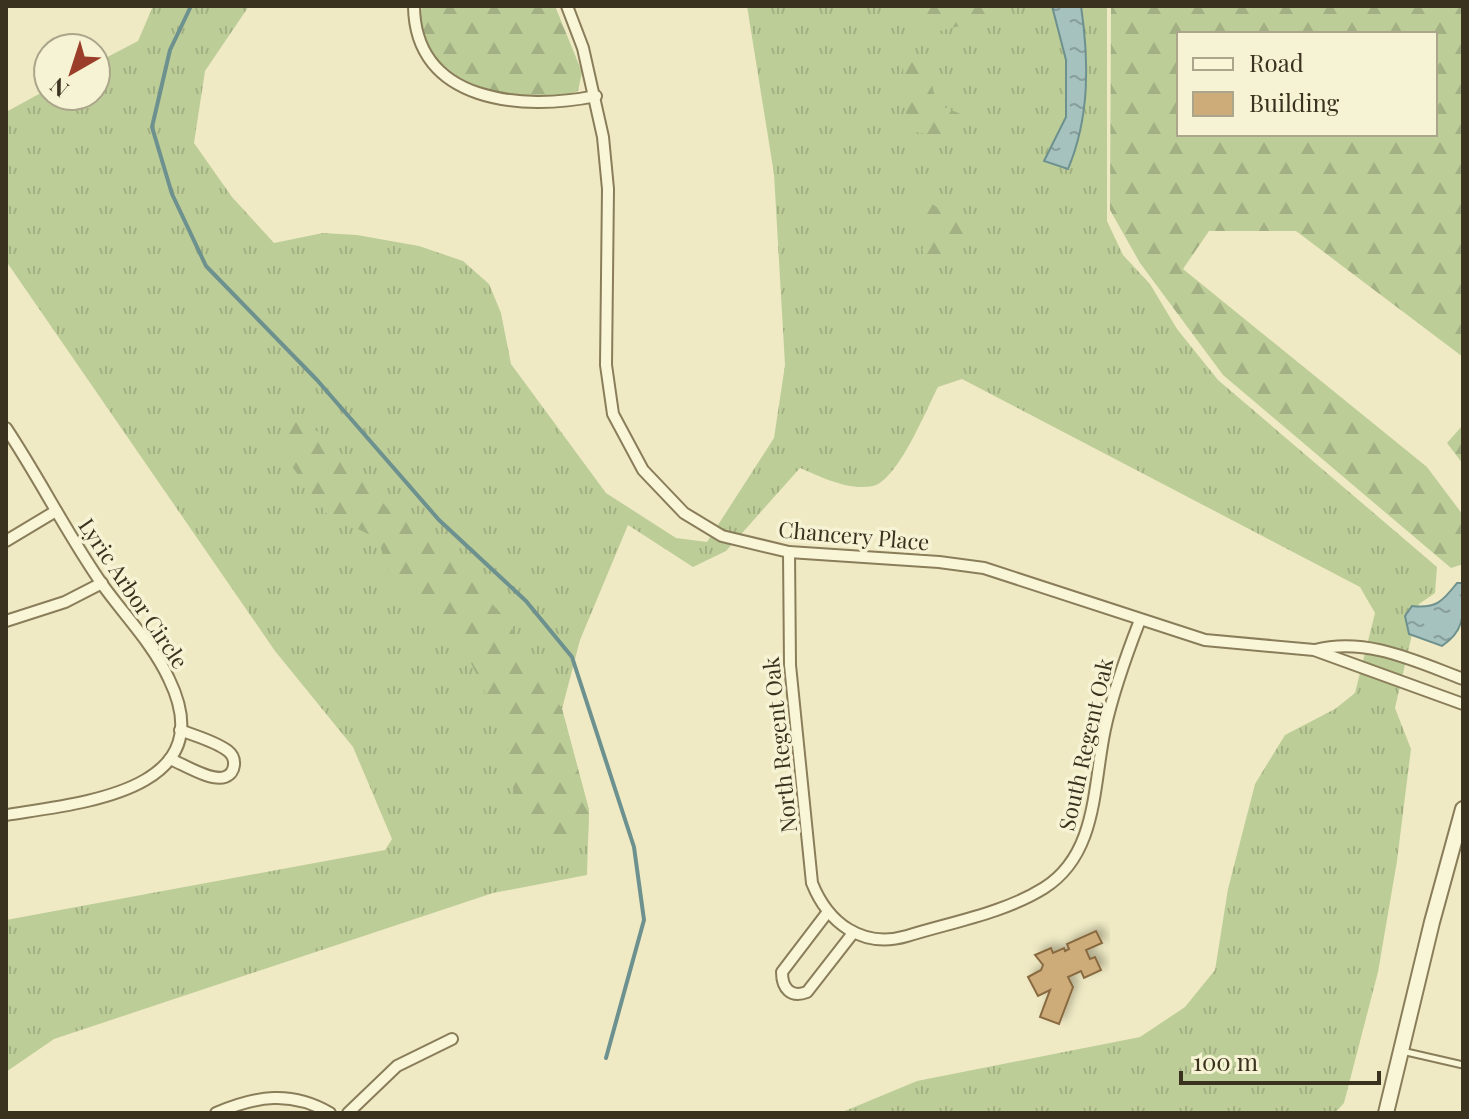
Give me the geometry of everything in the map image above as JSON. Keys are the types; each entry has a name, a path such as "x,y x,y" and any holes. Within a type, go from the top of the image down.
{"street":[{"path":"414,6 419,45 439,70 466,89 523,104 556,104 596,96"},
{"name":"Chancery Place","path":"567,6 596,96 608,189 607,378 613,414 621,433 655,485 684,513 722,536 789,552 984,568 1039,583 1205,640 1314,650 1463,704"},
{"name":"Lyric Arbor Circle","path":"6,428 102,583 169,677 178,701 180,730 179,743 170,759"},
{"path":"6,541 56,511"},
{"name":"North Regent Oak","path":"789,552 787,619 795,730 812,883 827,913 839,925"},
{"path":"6,621 65,602 102,583"},
{"name":"South Regent Oak","path":"839,925 871,938 899,938 1001,908 1047,886 1069,866 1085,840 1104,731 1118,678 1140,620"},
{"name":"Chancery Place","path":"1314,650 1336,645 1359,645 1412,659 1463,679"},
{"path":"6,815 130,790 151,778 170,759 217,778 227,776 233,769 234,759 229,751 180,730"},
{"path":"1386,1113 1458,842 1463,809"},
{"path":"827,913 782,972 784,987 790,993 798,995 807,992 853,933"},
{"path":"348,1113 397,1066 452,1039"},
{"path":"216,1113 247,1101 292,1096 330,1113"}],"lane":[{"path":"1401,1051 1463,1065"}],"green space":[{"path":"153,6 249,6 205,71 194,143 232,197 274,243 323,233 357,235 419,246 463,261 489,284 501,313 511,364 606,493 676,538 707,542 774,438 785,365 774,174 747,6 1107,6 1107,221 1123,255 1150,284 1177,329 1218,380 1437,567 1435,593 1419,604 1395,708 1411,749 1397,861 1378,972 1344,1103 1335,1113 840,1113 917,1081 1140,1037 1185,1007 1215,970 1228,889 1255,784 1285,735 1335,709 1355,693 1375,613 1360,587 962,379 938,387 901,458 882,481 873,486 854,487 800,468 726,551 693,567 628,525 580,640 562,709 589,810 587,875 493,893 54,1039 6,1072 6,920 385,850 392,839 353,747 275,651 6,261 6,112 32,98 32,112 112,112 112,55 138,41"},
{"path":"422,6 555,6 582,72 578,91 555,97 529,98 501,94 451,72 433,54 423,32"},
{"path":"897,6 985,6 985,20 935,32"},
{"path":"1111,6 1463,6 1463,357 1296,231 1209,231 1183,269 1427,467 1463,515 1463,564 1451,568 1223,375 1140,263 1110,210"},
{"path":"903,59 926,62 937,104 963,115 960,140 910,131 904,104"},
{"path":"923,198 966,226 965,243 937,265 922,250 930,229 910,206"},
{"path":"282,408 329,439 389,510 414,519 506,619 562,709 589,810 588,838 551,846 519,822 505,734 470,661 394,590 378,539 326,513 285,457"},
{"path":"1463,425 1463,464 1447,443"}],"water":[{"path":"1052,6 1081,6 1084,26 1084,109 1068,169 1044,161 1066,117 1066,60"},
{"path":"1457,583 1463,583 1463,611 1460,626 1450,640 1442,646 1409,634 1405,616 1412,606 1438,602"}],"building":[{"path":"1096,931 1102,943 1086,950 1090,959 1095,957 1101,970 1084,978 1081,971 1068,977 1073,987 1059,1024 1040,1017 1050,990 1038,996 1028,977 1041,970 1043,965 1035,955 1051,948 1053,953 1064,948 1065,951 1069,949 1067,944"}],"waterway":[{"path":"191,6 170,50 152,127 172,194 206,266 317,380 439,520 526,601 572,657 634,847 644,920 606,1058"}]}
